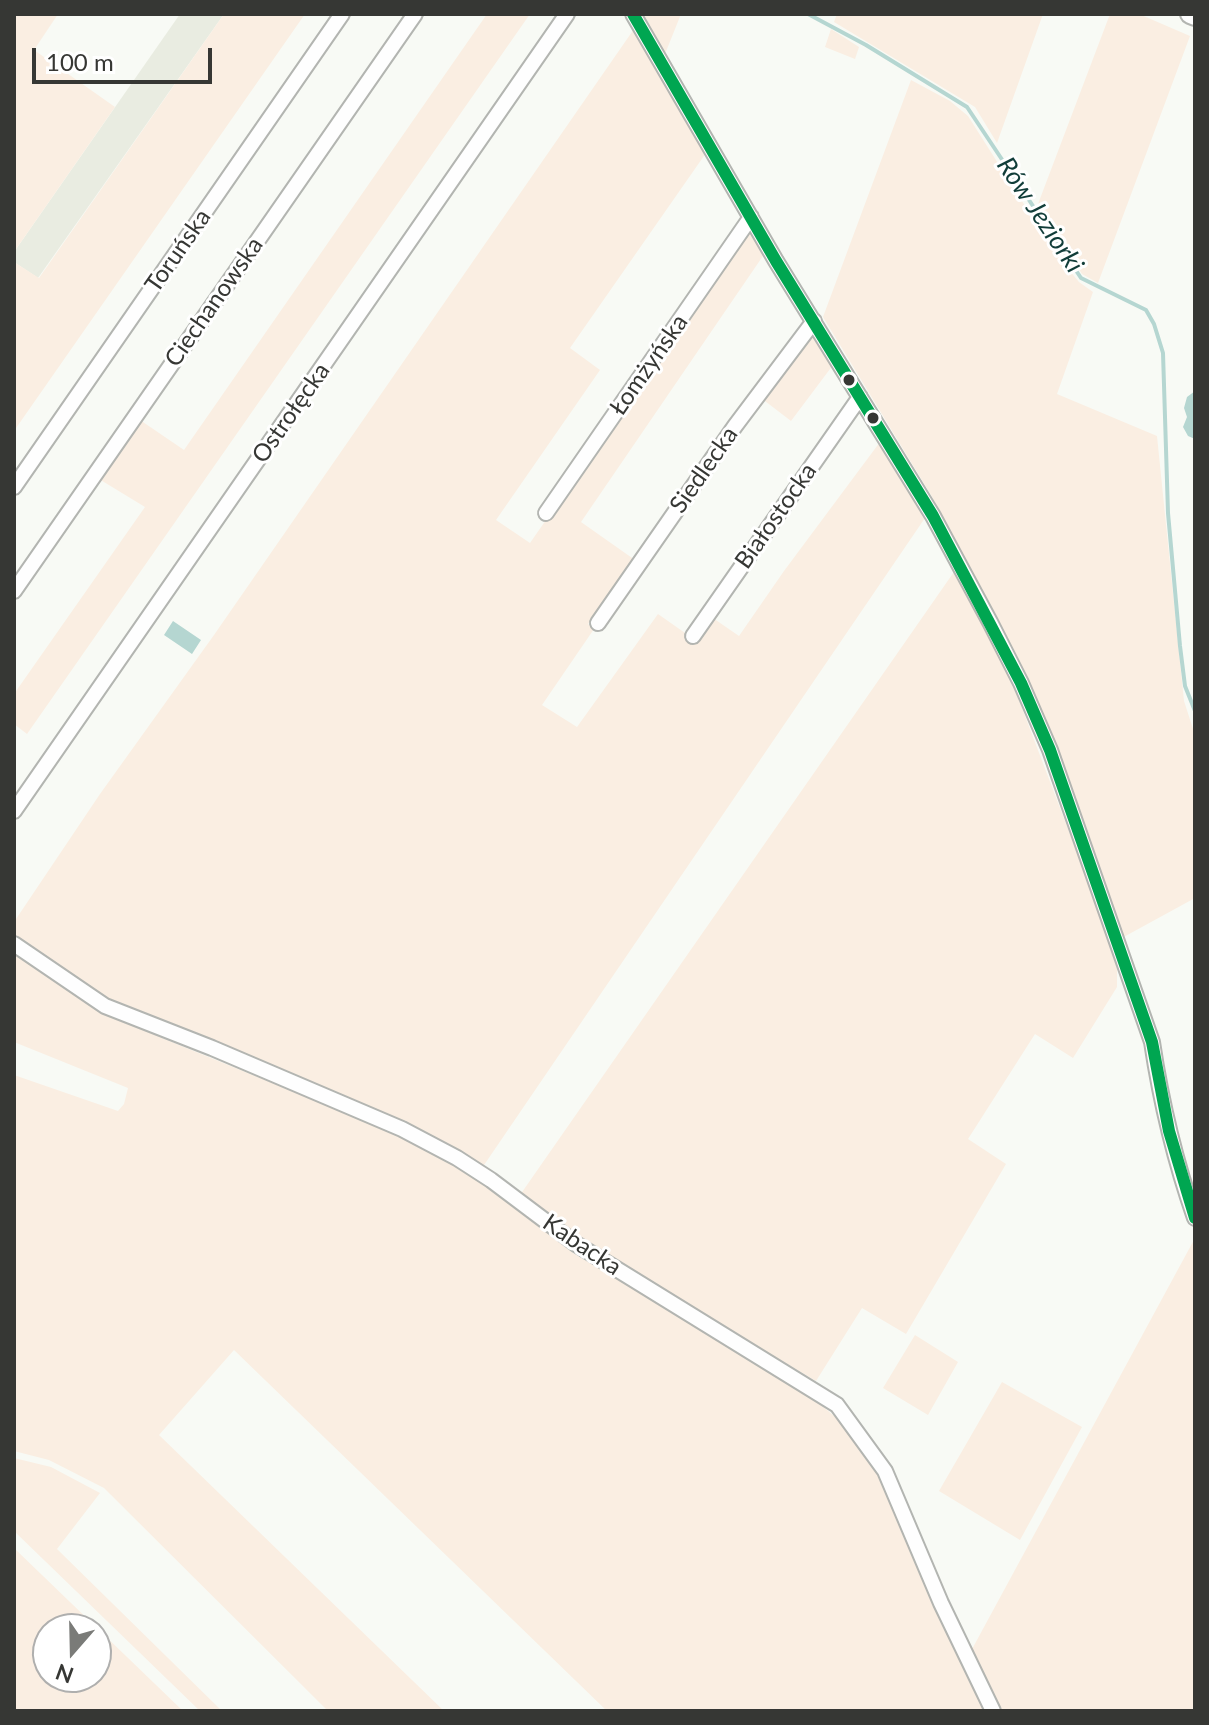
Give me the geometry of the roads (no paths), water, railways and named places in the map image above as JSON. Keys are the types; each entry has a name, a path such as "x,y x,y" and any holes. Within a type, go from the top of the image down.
{"street":[{"name":"Toruńska","path":"14,487 342,14"},
{"name":"Ciechanowska","path":"14,591 415,14"},
{"name":"Ostrołęcka","path":"14,811 567,14"},
{"path":"633,14 751,217 933,516 1021,683 1050,750 1152,1042 1160,1093 1195,1218"},
{"name":"Łomżyńska","path":"546,513 751,217"},
{"name":"Siedlecka","path":"598,623 735,426 814,321"},
{"name":"Białostocka","path":"693,636 860,397"},
{"name":"Kabacka","path":"14,944 105,1006 402,1129 457,1158 576,1244 837,1405 885,1471 947,1615 993,1711"}],"water":[{"path":"1195,391 1195,439 1188,436 1183,427 1187,417 1184,408 1187,397"},
{"path":"173,621 201,640 192,654 164,635"}],"waterway":[{"name":"Rów Jeziorki","path":"808,14 866,45 967,107 1081,278 1146,310 1154,324 1163,353 1168,513 1180,646 1185,686 1195,711"}]}
